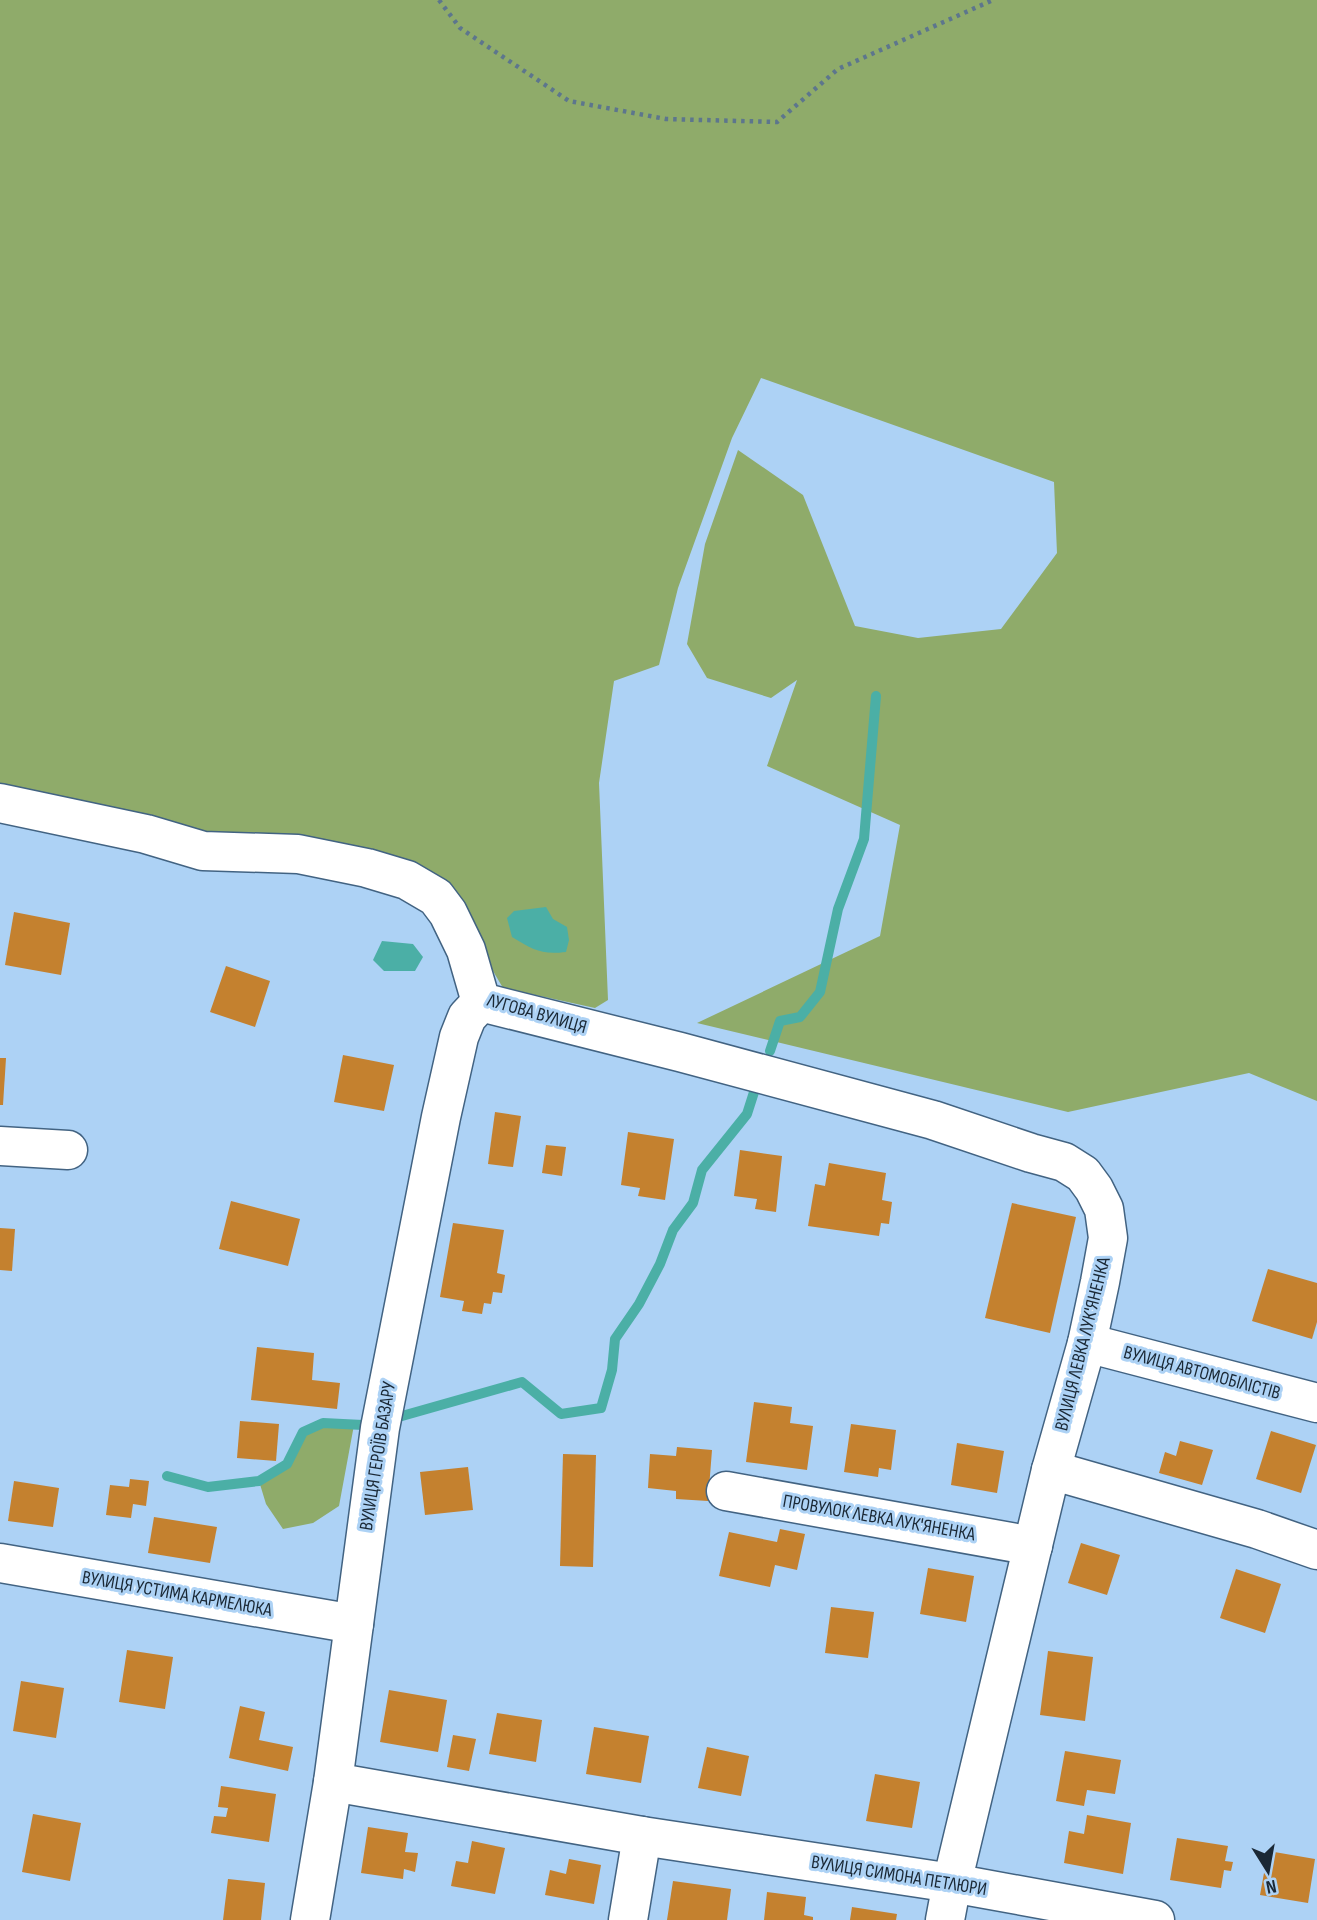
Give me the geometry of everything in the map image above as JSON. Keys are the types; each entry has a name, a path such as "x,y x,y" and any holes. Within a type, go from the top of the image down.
{"street":[{"name":"ЛУГОВА ВУЛИЦЯ","path":"0,803 146,834 203,851 298,854 349,864 407,880 436,897 448,913 466,950 481,1002 933,1120"},
{"name":"ВУЛИЦЯ ГЕРОЇВ БАЗАРУ","path":"310,1920 333,1782 380,1428 435,1144 459,1037 467,1017 481,1002"},
{"name":"ВУЛИЦЯ ЛЕВКА ЛУК'ЯНЕНКА","path":"933,1120 1064,1162 1083,1174 1104,1209 1108,1238 1087,1343 1051,1470 951,1883 945,1920"},
{"path":"0,1146 68,1150"},
{"name":"ВУЛИЦЯ АВТОМОБІЛІСТІВ","path":"1087,1343 1317,1403"},
{"path":"1051,1470 1257,1529 1317,1550"},
{"name":"ПРОВУЛОК ЛЕВКА ЛУК'ЯНЕНКА","path":"726,1491 1033,1546"},
{"name":"ВУЛИЦЯ УСТИМА КАРМЕЛЮКА","path":"0,1563 354,1624"},
{"name":"ВУЛИЦЯ СИМОНА ПЕТЛЮРИ","path":"333,1782 642,1836 951,1883 1154,1920"},
{"path":"628,1920 642,1836"}],"path":[{"path":"439,0 460,28 569,101 666,119 777,122 838,69 993,0"}],"shaded area":[{"path":"0,0 1317,0 1317,1101 1249,1073 1068,1112 697,1023 880,936 900,825 767,766 797,680 771,698 707,678 687,644 705,544 738,450 803,495 855,626 918,638 1001,629 1057,553 1054,482 761,378 732,438 678,588 659,665 614,681 599,783 608,1000 595,1008 503,988 440,881 214,840 0,790"},
{"path":"546,907 553,919 567,927 569,940 566,952 550,953 538,950 512,937 507,918 514,911"},
{"path":"382,941 413,944 423,957 415,971 384,971 373,960"},
{"path":"323,1423 354,1425 339,1506 313,1523 283,1529 266,1504 259,1481 287,1464 303,1432"}],"building":[{"path":"14,912 70,923 61,975 5,965"},
{"path":"226,966 270,981 255,1027 210,1012"},
{"path":"343,1055 394,1065 384,1111 334,1102"},
{"path":"0,1058 6,1058 3,1105 0,1105"},
{"path":"495,1112 521,1116 513,1167 488,1164"},
{"path":"628,1132 674,1139 665,1200 638,1196 640,1188 621,1185"},
{"path":"546,1145 566,1147 562,1176 542,1173"},
{"path":"740,1150 782,1156 776,1212 755,1209 757,1199 734,1196"},
{"path":"829,1163 886,1173 882,1200 892,1202 889,1224 881,1223 879,1236 808,1226 815,1184 825,1186"},
{"path":"231,1201 300,1219 288,1266 219,1249"},
{"path":"1012,1203 1076,1217 1050,1333 985,1318"},
{"path":"453,1223 504,1230 497,1273 505,1275 502,1293 493,1292 491,1304 484,1303 482,1314 462,1311 464,1301 440,1297"},
{"path":"0,1228 15,1229 12,1271 0,1270"},
{"path":"1268,1269 1317,1283 1317,1322 1312,1339 1252,1321"},
{"path":"257,1347 314,1353 312,1380 340,1383 337,1409 251,1400"},
{"path":"754,1402 792,1407 790,1423 813,1426 807,1470 746,1462"},
{"path":"240,1421 279,1424 276,1461 237,1458"},
{"path":"851,1424 896,1430 891,1470 879,1468 878,1477 844,1472"},
{"path":"1271,1431 1316,1445 1301,1493 1256,1479"},
{"path":"1180,1441 1213,1450 1202,1485 1159,1473 1165,1452 1176,1456"},
{"path":"957,1443 1004,1451 997,1493 951,1485"},
{"path":"677,1447 712,1450 708,1501 676,1499 676,1491 648,1488 650,1454 676,1456"},
{"path":"563,1454 596,1455 593,1567 560,1566"},
{"path":"468,1467 473,1510 425,1515 420,1472"},
{"path":"130,1479 149,1481 146,1506 133,1504 131,1518 106,1515 110,1485 129,1487"},
{"path":"14,1481 59,1488 53,1527 8,1521"},
{"path":"154,1517 217,1527 210,1563 148,1553"},
{"path":"780,1529 805,1534 797,1570 775,1565 770,1587 719,1576 729,1532 777,1542"},
{"path":"1081,1543 1120,1555 1107,1595 1068,1583"},
{"path":"928,1568 974,1576 966,1622 920,1614"},
{"path":"1236,1569 1281,1584 1265,1633 1220,1618"},
{"path":"831,1607 874,1612 868,1658 825,1653"},
{"path":"127,1650 173,1657 165,1709 119,1702"},
{"path":"1048,1651 1093,1657 1085,1721 1040,1715"},
{"path":"21,1681 64,1688 56,1738 13,1731"},
{"path":"389,1690 447,1700 438,1752 380,1742"},
{"path":"240,1706 265,1712 259,1740 293,1747 288,1771 229,1758"},
{"path":"497,1713 542,1720 536,1762 489,1754"},
{"path":"594,1727 649,1736 641,1783 586,1774"},
{"path":"453,1735 476,1739 469,1771 447,1767"},
{"path":"707,1747 749,1756 741,1796 698,1788"},
{"path":"1065,1751 1121,1760 1115,1794 1087,1790 1084,1806 1056,1801"},
{"path":"875,1774 920,1782 912,1828 866,1821"},
{"path":"221,1786 276,1794 269,1842 211,1833 214,1816 226,1817 228,1808 218,1807"},
{"path":"33,1814 81,1823 70,1881 22,1872"},
{"path":"1087,1815 1131,1823 1123,1874 1064,1863 1069,1831 1084,1834"},
{"path":"368,1827 408,1833 405,1852 418,1853 415,1872 404,1869 403,1879 361,1873"},
{"path":"1177,1838 1228,1846 1225,1861 1233,1862 1231,1871 1224,1870 1221,1888 1170,1880"},
{"path":"472,1841 505,1848 495,1894 451,1886 456,1861 468,1863"},
{"path":"1268,1851 1315,1859 1308,1903 1260,1895"},
{"path":"569,1859 601,1865 594,1904 545,1895 550,1870 566,1874"},
{"path":"228,1879 265,1883 261,1920 223,1920"},
{"path":"673,1881 731,1889 727,1920 667,1920"},
{"path":"767,1892 806,1897 804,1915 813,1917 813,1920 764,1920"},
{"path":"852,1907 897,1914 896,1920 850,1920"}],"waterway":[{"path":"770,1051 780,1021 800,1017 820,992 838,909 864,839 876,696"},
{"path":"402,1416 522,1382 561,1414 601,1408 612,1370 615,1339 639,1304 660,1264 673,1230 693,1203 702,1170 747,1114 755,1089"},
{"path":"167,1476 208,1487 259,1481 287,1464 303,1432 323,1423 363,1425"}]}
